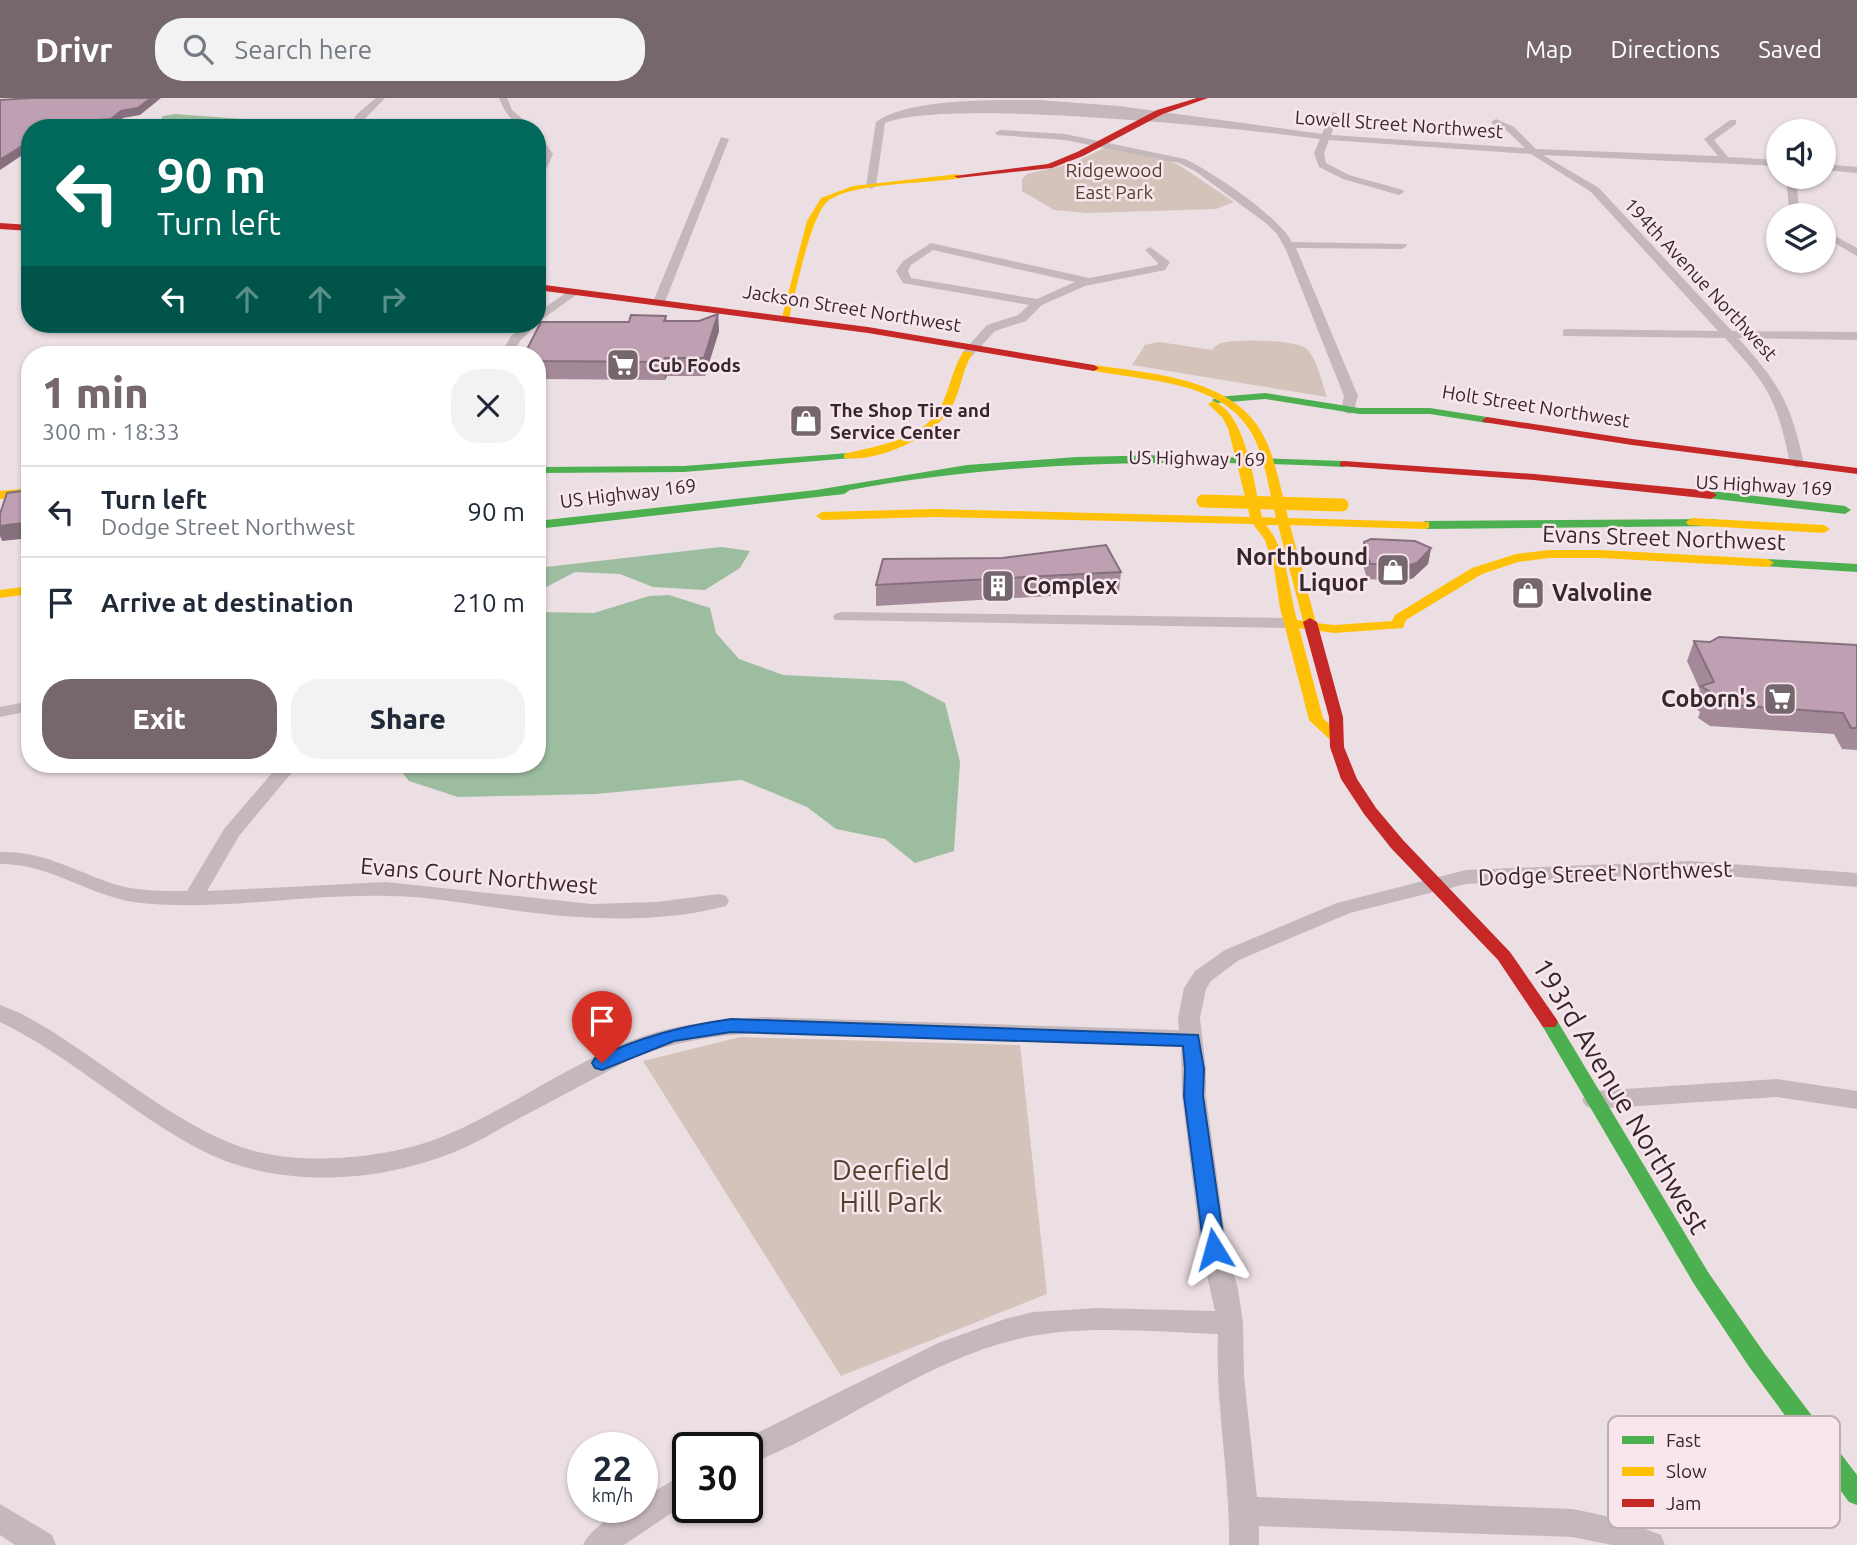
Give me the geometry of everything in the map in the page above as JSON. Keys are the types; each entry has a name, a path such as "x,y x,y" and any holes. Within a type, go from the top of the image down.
{"main road":[{"path":"784,318 794,294 814,211 821,202 834,194 871,186 1037,169 1070,159 1156,114 1204,98"},
{"path":"0,226 21,227"},
{"name":"Jackson Street Northwest","path":"546,288 784,318 1191,385 1251,421 1259,435 1271,478"},
{"path":"546,470 693,469 818,458 884,447 922,431 945,412 952,395 955,371 971,350"},
{"name":"Holt Street Northwest","path":"1217,400 1265,396 1348,410 1430,411 1857,471"},
{"name":"Jackson Street Northwest","path":"1217,400 1231,422 1246,478"},
{"path":"820,492 931,473 1013,464 1266,460 1465,471 1617,484 1851,510"},
{"name":"US Highway 169","path":"546,524 820,492 1051,478"},
{"name":"193rd Avenue Northwest","path":"1246,478 1257,522 1271,539 1316,720 1333,734"},
{"name":"193rd Avenue Northwest","path":"1271,478 1336,717 1333,734 1342,764 1365,806 1491,941 1538,1001 1703,1281 1801,1416"},
{"name":"US Highway 169","path":"1226,479 1293,482"},
{"path":"0,495 21,493"},
{"name":"US Highway 169","path":"1541,494 1851,510"},
{"name":"US Highway 169","path":"1125,501 961,506 816,517 934,513 1257,522"},
{"name":"US Highway 169","path":"1196,501 1348,505"},
{"name":"US Highway 169","path":"1432,509 1844,530"},
{"path":"1257,522 1546,526 1714,523"},
{"name":"Evans Street Northwest","path":"1291,623 1387,615 1400,618 1477,572 1516,558 1549,554 1857,568"},
{"path":"0,594 21,591"},
{"name":"193rd Avenue Northwest","path":"1840,1470 1857,1494"}],"street":[{"path":"357,119 381,98"},
{"path":"503,98 517,119"},
{"name":"Lowell Street Northwest","path":"871,186 884,116 895,110 937,103 1056,103 1326,138 1766,162"},
{"path":"1334,115 1319,153 1322,165 1346,177 1399,192"},
{"name":"194th Avenue Northwest","path":"1496,122 1516,131 1548,163 1579,177 1595,190 1766,376 1784,406 1797,464"},
{"path":"1726,160 1709,139 1733,122"},
{"path":"1000,133 1043,134 1162,155 1198,169 1271,222 1289,245 1350,396 1348,410"},
{"path":"659,302 724,139"},
{"path":"1836,168 1857,170"},
{"path":"1836,240 1857,253"},
{"path":"1289,245 1402,246"},
{"path":"1038,303 906,281 902,271 907,263 931,246 1087,281"},
{"path":"971,350 990,328 1028,314 1038,303 1087,281 1148,273 1161,268 1164,262 1150,250"},
{"path":"546,312 574,292"},
{"path":"1567,333 1857,336"},
{"name":"Evans Street Northwest","path":"841,617 1291,623"},
{"path":"0,712 21,708"},
{"path":"193,897 231,833 282,773"},
{"name":"Evans Court Northwest","path":"0,858 39,859 84,881 120,893 193,897 387,889 449,894 549,908 599,911 681,907 719,901"},
{"name":"Dodge Street Northwest","path":"1244,1545 1244,1511 1230,1377 1230,1323 1212,1236 1194,1096 1195,1069 1189,1018 1195,988 1215,965 1251,946 1344,908 1436,883 1508,873 1690,867 1857,880"},
{"path":"0,1013 33,1031 208,1143 254,1160 308,1167 374,1164 451,1143 625,1052 701,1029 762,1025 1191,1039"},
{"path":"1594,1100 1777,1088 1857,1100"},
{"path":"763,1444 948,1351 1005,1331 1033,1324 1097,1319 1230,1323"},
{"path":"598,1545 672,1496"},
{"path":"1244,1511 1573,1523 1608,1529 1650,1545"},
{"path":"0,1518 41,1545"}],"green space":[{"name":"Ridgewood East Park","path":"1108,146 1162,158 1179,165 1234,202 1216,209 1087,213 1054,210 1022,191 1022,179 1027,174 1074,163"},
{"path":"1239,341 1280,342 1302,346 1314,360 1327,397 1132,365 1145,345 1159,342 1212,350 1221,343"},
{"name":"Deerfield Hill Park","path":"740,1037 1020,1045 1047,1294 841,1376 643,1061"}],"shaded area":[{"path":"175,114 242,119 161,119 163,116"},
{"path":"721,547 750,551 740,568 705,590 653,587 620,574 575,572 546,587 546,567"},
{"path":"669,595 710,608 716,633 739,659 783,675 903,681 945,703 960,762 954,851 915,863 885,839 836,829 807,807 742,780 596,794 458,797 409,781 402,773 546,773 546,612 594,613 649,596"}],"building":[{"path":"151,98 138,108 121,111 111,119 21,119 21,147 0,160 0,100"},
{"path":"718,314 704,358 665,358 663,362 546,361 546,346 529,346 535,333 546,333 546,322 629,322 631,315 666,316 664,321 699,321"},
{"path":"21,491 21,523 0,526 0,514 7,493"},
{"path":"1371,539 1415,541 1431,548 1417,563 1395,569 1386,564 1370,564 1364,542"},
{"path":"1106,545 1121,572 876,585 883,559 1002,558"},
{"name":"Coborn's","path":"1719,637 1857,645 1857,728 1851,728 1843,713 1718,704 1706,696 1713,694 1701,686 1714,682 1694,641 1710,642"}],"traffic: fast":[{"path":"1217,400 1265,396 1359,411 1430,411 1487,420"},
{"path":"546,470 684,469 848,456"},
{"path":"820,492 946,471 1077,460 1256,460 1344,464"},
{"path":"546,524 844,490"},
{"path":"1711,495 1845,510"},
{"path":"1425,525 1714,523"},
{"path":"1768,563 1857,568"},
{"path":"1549,1022 1701,1278 1798,1416"},
{"path":"1840,1471 1857,1494"}],"traffic: slow":[{"path":"784,319 811,221 824,200 853,188 958,176"},
{"path":"848,456 890,447 931,426 948,404 958,371 968,353"},
{"path":"1094,368 1190,385 1232,406 1249,422 1262,443 1310,622"},
{"path":"1213,404 1226,415 1234,428 1257,522 1271,539 1280,568 1287,608 1316,720 1333,735"},
{"path":"0,495 21,493"},
{"path":"1203,501 1342,505"},
{"path":"822,516 934,513 1425,525"},
{"path":"1692,522 1824,529"},
{"path":"1296,624 1334,629 1398,625 1400,618 1477,571 1516,558 1549,554 1600,554 1768,563"},
{"path":"0,594 21,591"}],"traffic: jam":[{"path":"958,176 1049,166 1080,154 1160,112 1204,98"},
{"path":"0,226 21,227"},
{"path":"546,288 868,330 1094,368"},
{"path":"1487,420 1857,471"},
{"path":"1344,464 1534,477 1711,495"},
{"path":"1310,622 1336,717 1337,747 1349,779 1370,811 1397,844 1504,956 1549,1022"}],"place":[{"name":"Cub Foods","path":"623,365"},
{"name":"The Shop Tire and Service Center","path":"806,421"},
{"name":"Northbound Liquor","path":"1393,570"},
{"name":"Complex","path":"998,586"},
{"name":"Valvoline","path":"1528,593"},
{"name":"Coborn's","path":"1780,699"}],"route":[{"path":"602,1063 648,1042 701,1029 731,1026 1191,1039 1195,1069 1194,1096 1214,1249"}]}
